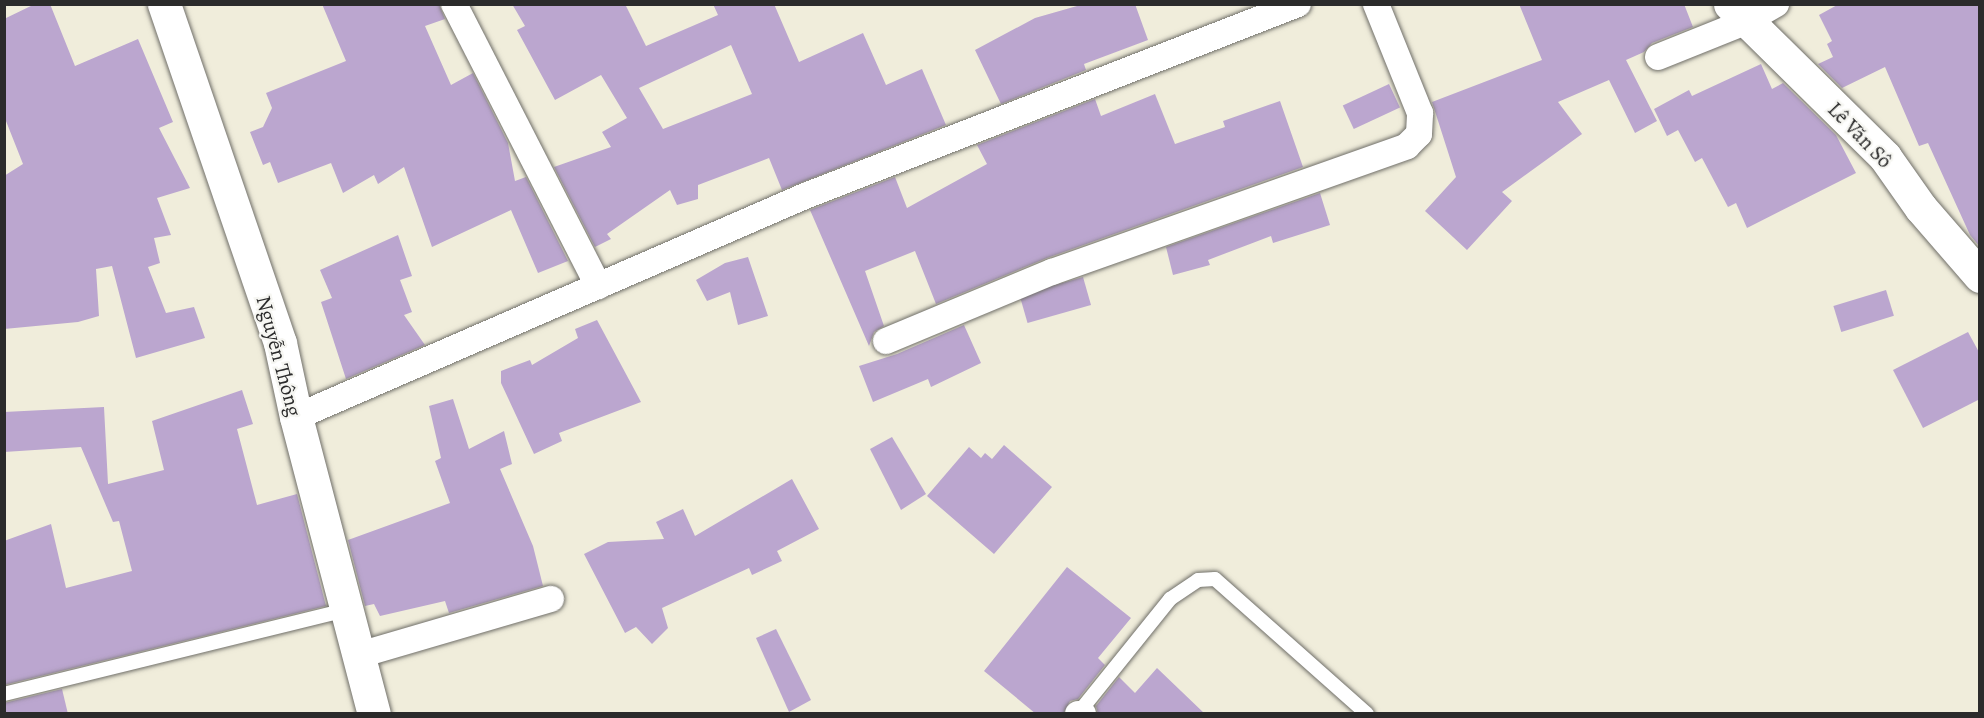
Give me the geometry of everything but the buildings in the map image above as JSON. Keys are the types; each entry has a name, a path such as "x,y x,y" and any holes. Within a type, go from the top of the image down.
{"street":[{"name":"Nguyễn Thông","path":"164,4 280,343 296,417 374,714"},
{"path":"454,4 598,286"},
{"path":"296,417 598,286 996,119 1298,4"},
{"path":"885,341 1052,272 1407,146 1419,134 1420,113 1376,4"},
{"path":"1658,57 1737,13 1776,4"},
{"name":"Lê Văn Sô","path":"1737,13 1885,156 1920,208 1980,276"},
{"path":"359,655 551,599"}],"lane":[{"path":"1080,713 1170,599 1198,580 1215,579 1367,714"},
{"path":"4,694 347,610"}]}
